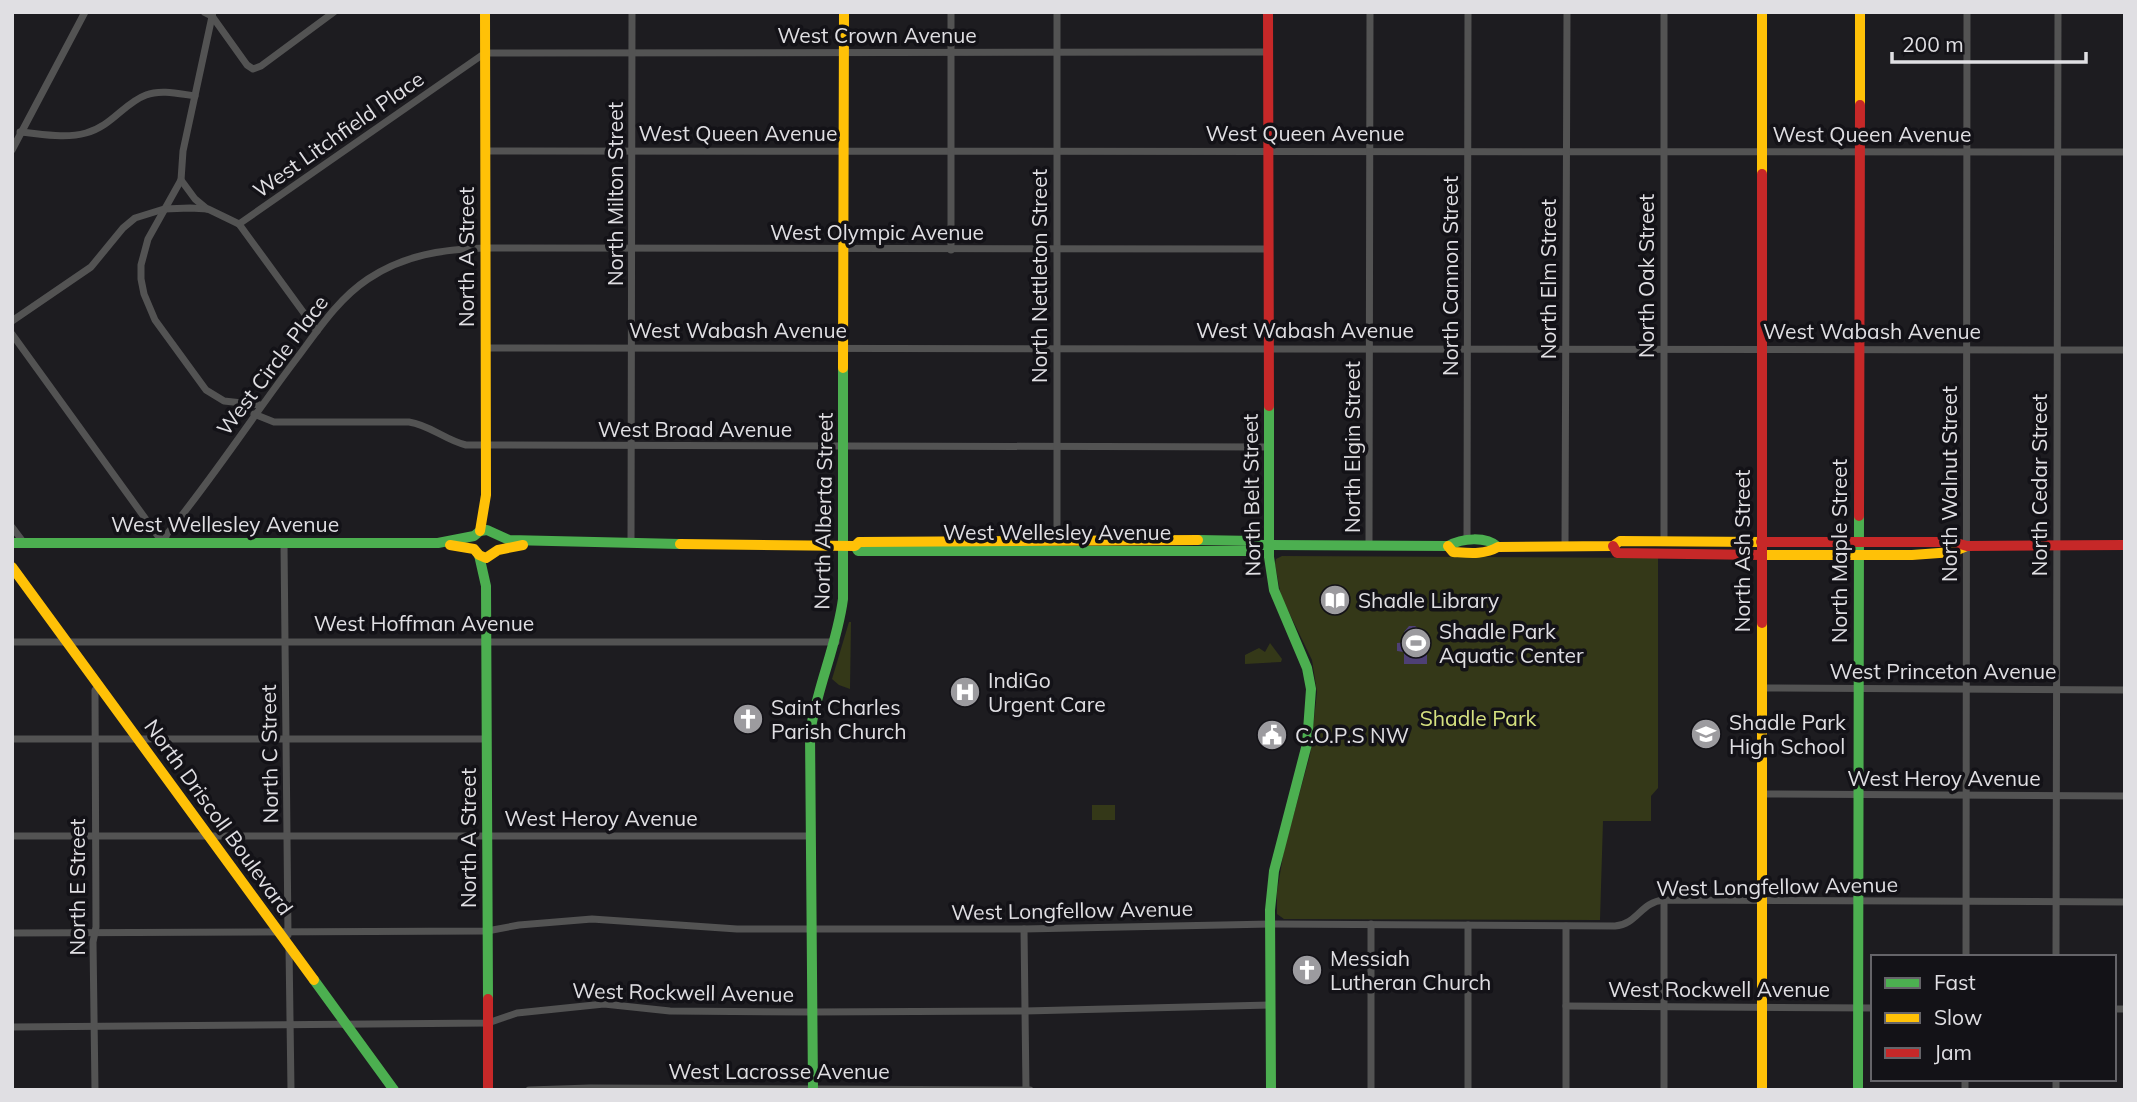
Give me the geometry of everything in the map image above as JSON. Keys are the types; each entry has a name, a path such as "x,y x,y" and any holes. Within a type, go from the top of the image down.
{"main road":[{"name":"North A Street","path":"485,12 486,501 496,534"},
{"name":"North Alberta Street","path":"813,1089 812,717 836,642 849,546 844,447 844,12"},
{"name":"North Belt Street","path":"1268,12 1269,348 1264,545 1274,590 1307,668 1311,689 1307,744 1274,872 1271,924 1271,1090"},
{"name":"North Ash Street","path":"1762,12 1762,1090"},
{"name":"North Maple Street","path":"1858,1090 1860,12"},
{"name":"North A Street","path":"477,534 486,501"},
{"name":"West Wellesley Avenue","path":"12,543 438,543 477,534"},
{"path":"477,534 496,534 501,543 496,553 486,558 477,552 477,534"},
{"name":"West Wellesley Avenue","path":"496,534 537,542 849,546 859,542 1057,540 1448,546 1455,540 1467,540 1491,541 1497,547"},
{"path":"981,541 1006,551 1037,540"},
{"name":"West Wellesley Avenue","path":"1615,550 1620,541 1953,542 1967,546 2125,545"},
{"name":"West Wellesley Avenue","path":"496,553 537,542"},
{"name":"West Wellesley Avenue","path":"438,543 477,552"},
{"name":"West Wellesley Avenue","path":"849,546 858,551 1255,551 1264,545"},
{"name":"West Wellesley Avenue","path":"1448,546 1452,552 1492,552 1497,547 1564,546 1761,555 1953,552 1967,546"},
{"name":"North A Street","path":"477,552 486,586 488,1090"},
{"name":"North A Street","path":"486,586 496,553"},
{"name":"North Driscoll Boulevard","path":"12,567 209,836 284,933 289,946 394,1090"}],"street":[{"path":"12,150 85,12"},
{"path":"209,13 247,65 253,69 261,66 334,12"},
{"name":"North Milton Street","path":"631,543 632,12"},
{"path":"951,12 951,250"},
{"name":"North Nettleton Street","path":"1057,12 1057,540"},
{"name":"North Elgin Street","path":"1370,12 1370,546"},
{"name":"North Cannon Street","path":"1467,540 1468,12"},
{"name":"North Elm Street","path":"1564,546 1567,12"},
{"name":"North Oak Street","path":"1664,12 1664,541"},
{"name":"North Walnut Street","path":"1966,955 1967,12"},
{"name":"North Cedar Street","path":"2056,955 2058,12"},
{"path":"209,13 183,151 181,180 148,239 141,265 144,294 152,313 206,390 234,404 260,405"},
{"name":"West Crown Avenue","path":"485,53 1269,52"},
{"name":"West Litchfield Place","path":"239,224 485,53"},
{"path":"20,132 57,136 86,133 111,122 146,95 166,93 195,96"},
{"name":"West Queen Avenue","path":"485,151 2125,152"},
{"path":"181,180 195,199 208,209 239,224 317,331"},
{"path":"12,321 92,267 122,228 135,218 164,209 208,209"},
{"name":"West Olympic Avenue","path":"485,248 1269,249"},
{"name":"West Circle Place","path":"163,543 260,405 351,292 390,266 435,251 485,248"},
{"path":"12,334 163,543"},
{"name":"West Wabash Avenue","path":"485,348 1467,347 2125,350"},
{"name":"West Broad Avenue","path":"254,414 274,422 409,422 428,427 457,443 485,445 1268,447"},
{"path":"12,527 24,544"},
{"name":"North C Street","path":"284,544 287,835 284,933"},
{"name":"West Hoffman Avenue","path":"12,642 836,642"},
{"name":"North E Street","path":"95,1090 94,739 95,690 99,687"},
{"name":"West Princeton Avenue","path":"1762,688 2125,690"},
{"path":"12,739 487,739"},
{"name":"West Heroy Avenue","path":"1762,794 2125,796"},
{"name":"West Heroy Avenue","path":"12,836 811,836"},
{"path":"1664,900 1664,1090"},
{"name":"West Longfellow Avenue","path":"12,933 488,931 519,925 592,919 737,929 812,930 1271,924 1622,926 1635,918 1648,904 1664,900 2125,902"},
{"path":"1371,924 1371,1090"},
{"path":"1468,925 1468,1090"},
{"path":"1566,926 1566,1090"},
{"path":"1024,929 1028,1090"},
{"path":"289,946 291,1090"},
{"name":"West Rockwell Avenue","path":"12,1027 488,1023 517,1013 604,1004 670,1011 812,1012 1026,1012 1270,1005"},
{"name":"West Rockwell Avenue","path":"1566,1006 1871,1008"},
{"name":"West Lacrosse Avenue","path":"528,1090 1028,1090"}],"green space":[{"name":"Shadle Park","path":"1282,556 1658,558 1658,788 1651,796 1651,821 1603,821 1600,920 1284,919 1277,914 1277,892 1284,850 1310,755 1317,692 1312,660 1281,596 1275,564 1276,559"},
{"path":"851,622 850,689 832,679"},
{"path":"1270,643 1282,659 1281,662 1245,664 1245,655 1259,648 1265,652"},
{"path":"1092,805 1115,805 1115,820 1092,820"}],"shaded area":[{"path":"1409,626 1415,626 1426,634 1426,639 1411,647 1410,651 1427,651 1427,664 1404,664 1404,652 1397,651 1397,643 1408,642 1404,632"}],"traffic: fast":[{"path":"813,1090 810,733 843,599 843,368"},
{"path":"1269,406 1269,557 1274,590 1307,668 1311,689 1307,744 1274,871 1270,910 1271,1090"},
{"path":"1858,1090 1859,516"},
{"path":"12,543 438,543 474,536 487,530 509,540 680,544"},
{"path":"1198,540 1255,541 1260,545 1448,546 1474,539 1487,541 1498,547"},
{"path":"855,546 858,551 1255,551 1260,545"},
{"path":"479,555 486,586 488,999"},
{"path":"314,980 394,1090"}],"traffic: slow":[{"path":"480,531 486,495 485,12"},
{"path":"843,368 844,12"},
{"path":"1762,12 1762,174"},
{"path":"1860,12 1860,105"},
{"path":"680,544 855,546 859,542 1198,540"},
{"path":"1448,546 1453,552 1471,553 1498,547 1613,546 1620,541 1761,542"},
{"path":"450,545 474,549 486,558 498,550 523,545"},
{"path":"1761,555 1912,555 1953,552 1967,546"},
{"path":"12,567 314,980"},
{"path":"1762,623 1762,1090"}],"traffic: jam":[{"path":"1268,12 1269,406"},
{"path":"1859,516 1860,105"},
{"path":"1762,174 1762,623"},
{"path":"1761,542 1953,542 1967,546 2125,545"},
{"path":"1613,546 1617,553 1761,555"},
{"path":"488,999 488,1090"}],"place":[{"name":"Shadle Library","path":"1335,600"},
{"name":"Shadle Park Aquatic Center","path":"1416,643"},
{"name":"IndiGo Urgent Care","path":"965,692"},
{"name":"Saint Charles Parish Church","path":"748,719"},
{"name":"Shadle Park High School","path":"1706,734"},
{"name":"C.O.P.S NW","path":"1272,735"},
{"name":"Messiah Lutheran Church","path":"1307,970"}]}
